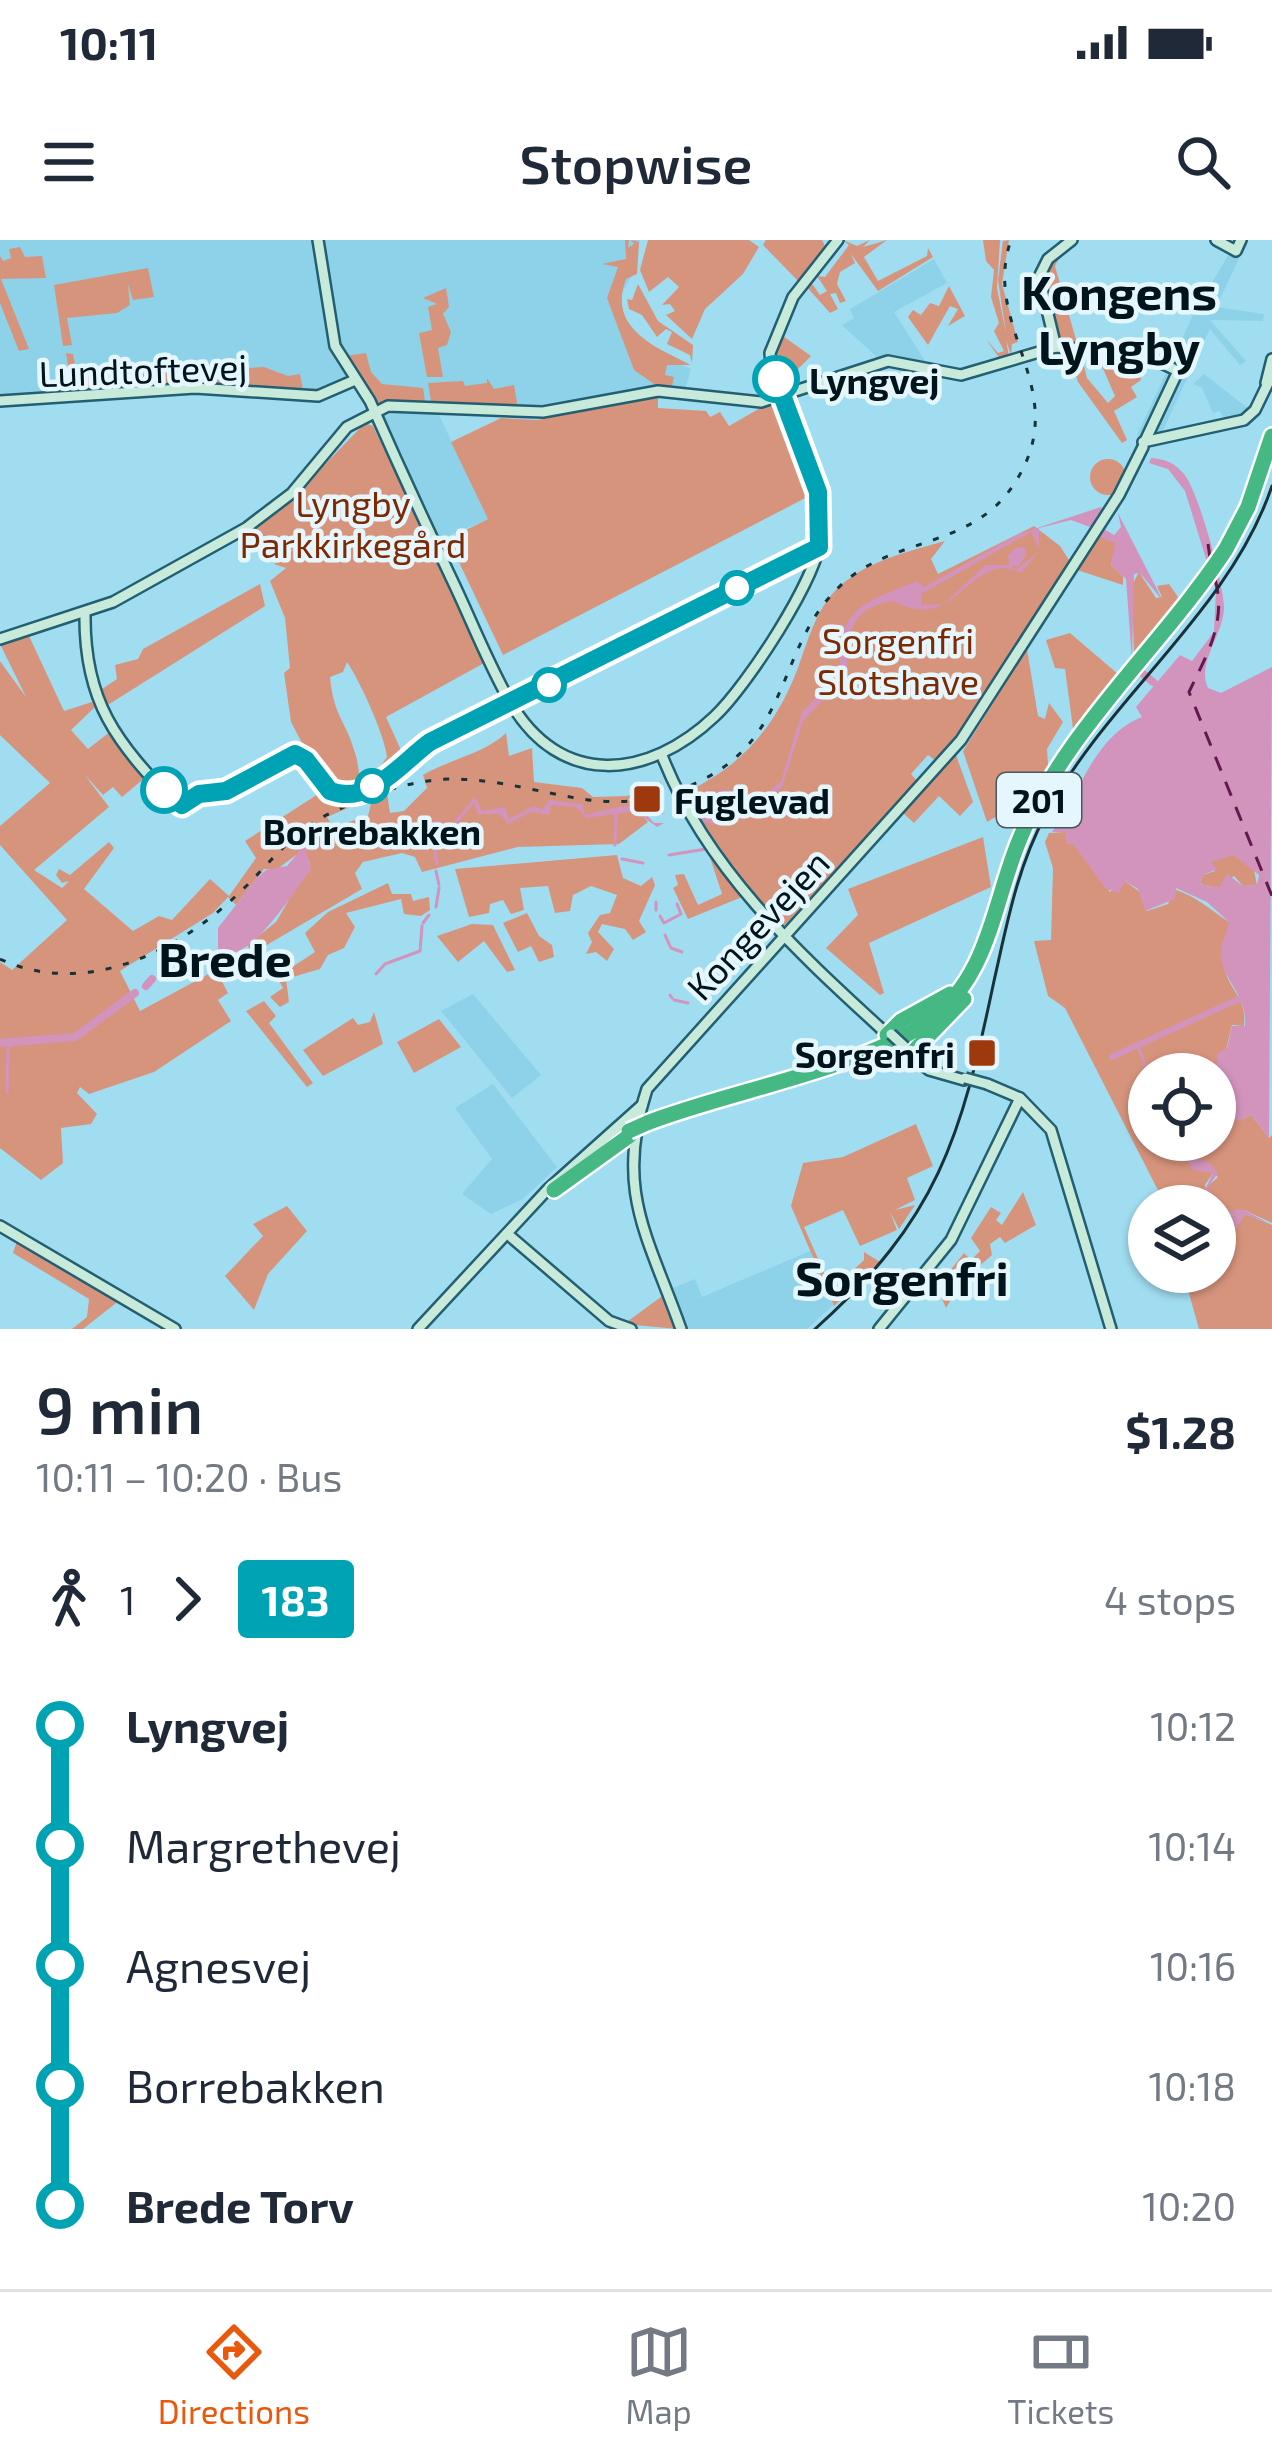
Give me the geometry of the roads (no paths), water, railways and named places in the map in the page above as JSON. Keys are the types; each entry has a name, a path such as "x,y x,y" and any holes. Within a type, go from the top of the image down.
{"highway":[{"name":"201","path":"1213,572 1248,507 1272,436"},
{"name":"201","path":"568,1169 636,1134 900,1038 951,1002 977,971 1019,842 1045,790 1213,572 1252,509 1272,452"},
{"path":"889,1034 977,971"},
{"path":"906,1049 955,1012 977,971"},
{"name":"201","path":"554,1190 636,1134"}],"street":[{"path":"315,240 333,349 373,413 511,703 552,746 579,761 618,767 663,758 710,721 745,683 819,547 818,492 770,360 774,334 800,287 838,240"},
{"path":"1054,347 1035,276 1044,257 1063,240"},
{"path":"1054,347 1039,277 1048,259 1072,240"},
{"path":"1216,240 1239,246"},
{"path":"0,639 85,614 262,518 338,437 373,413 428,406 543,412 658,391 756,402 784,398 888,361 961,375 1054,347"},
{"name":"Kongevejen","path":"681,1329 633,1193 642,1105 659,1071 962,740 1146,444 1178,370 1148,357 1054,347"},
{"path":"1146,444 1244,420 1269,383 1272,359"},
{"name":"Lundtoftevej","path":"0,401 195,388 318,396 353,381"},
{"path":"85,614 87,672 96,701 178,805 199,794 226,791 295,754 306,760 330,791 358,792 388,778 430,742 819,547"},
{"path":"663,758 714,848 783,936 928,1066 1020,1098 1055,1137 1111,1329"},
{"path":"879,1329 951,1240 1020,1098"},
{"name":"201","path":"421,1329 568,1169 642,1105"},
{"name":"201","path":"421,1329 554,1190"},
{"path":"0,1226 175,1329"},
{"path":"511,1237 610,1321 631,1329"}],"waterway":[{"path":"1101,532 1111,538"},
{"path":"1142,673 1153,682"},
{"path":"615,845 616,811"},
{"path":"423,835 434,846 437,864"},
{"path":"669,855 706,849"},
{"path":"622,859 643,863"},
{"path":"436,871 439,885"},
{"path":"436,907 439,888"},
{"path":"656,902 656,910"},
{"path":"660,916 664,923 681,914 677,904"},
{"path":"423,923 429,915"},
{"path":"376,974 385,964 420,951 422,926"},
{"path":"665,935 670,946"},
{"path":"671,948 682,952"},
{"path":"201,956 210,953"},
{"path":"146,986 152,979"},
{"path":"0,1043 75,1037 135,993"},
{"path":"1112,1057 1243,997"},
{"path":"674,1000 688,1003"},
{"path":"7,1093 8,1043"},
{"path":"1138,1045 1141,1053"}],"tram line":[{"path":"815,1329 890,1250 938,1173 969,1086 1020,876 1045,816 1100,733 1227,575 1272,486"}],"railway":[{"path":"0,959 64,974 96,971 158,951 214,915 320,818 394,788 457,779 581,799 640,800 672,793 734,759 769,714 804,636 838,588 881,559 976,521 1014,484 1030,450 1035,419 1032,389 1007,303 1005,272 1011,240"}],"place":[{"name":"Lyngvej","path":"776,379"},
{"name":"Borrebakken","path":"372,786"},
{"name":"Fuglevad","path":"647,799"},
{"name":"Sorgenfri","path":"982,1053"}],"district":[{"name":"Kongens Lyngby","path":"1119,318"},
{"name":"Brede","path":"225,958"},
{"name":"Sorgenfri","path":"902,1277"}],"park label":[{"name":"Lyngby Parkkirkegård","path":"353,522"},
{"name":"Sorgenfri Slotshave","path":"898,660"}]}
